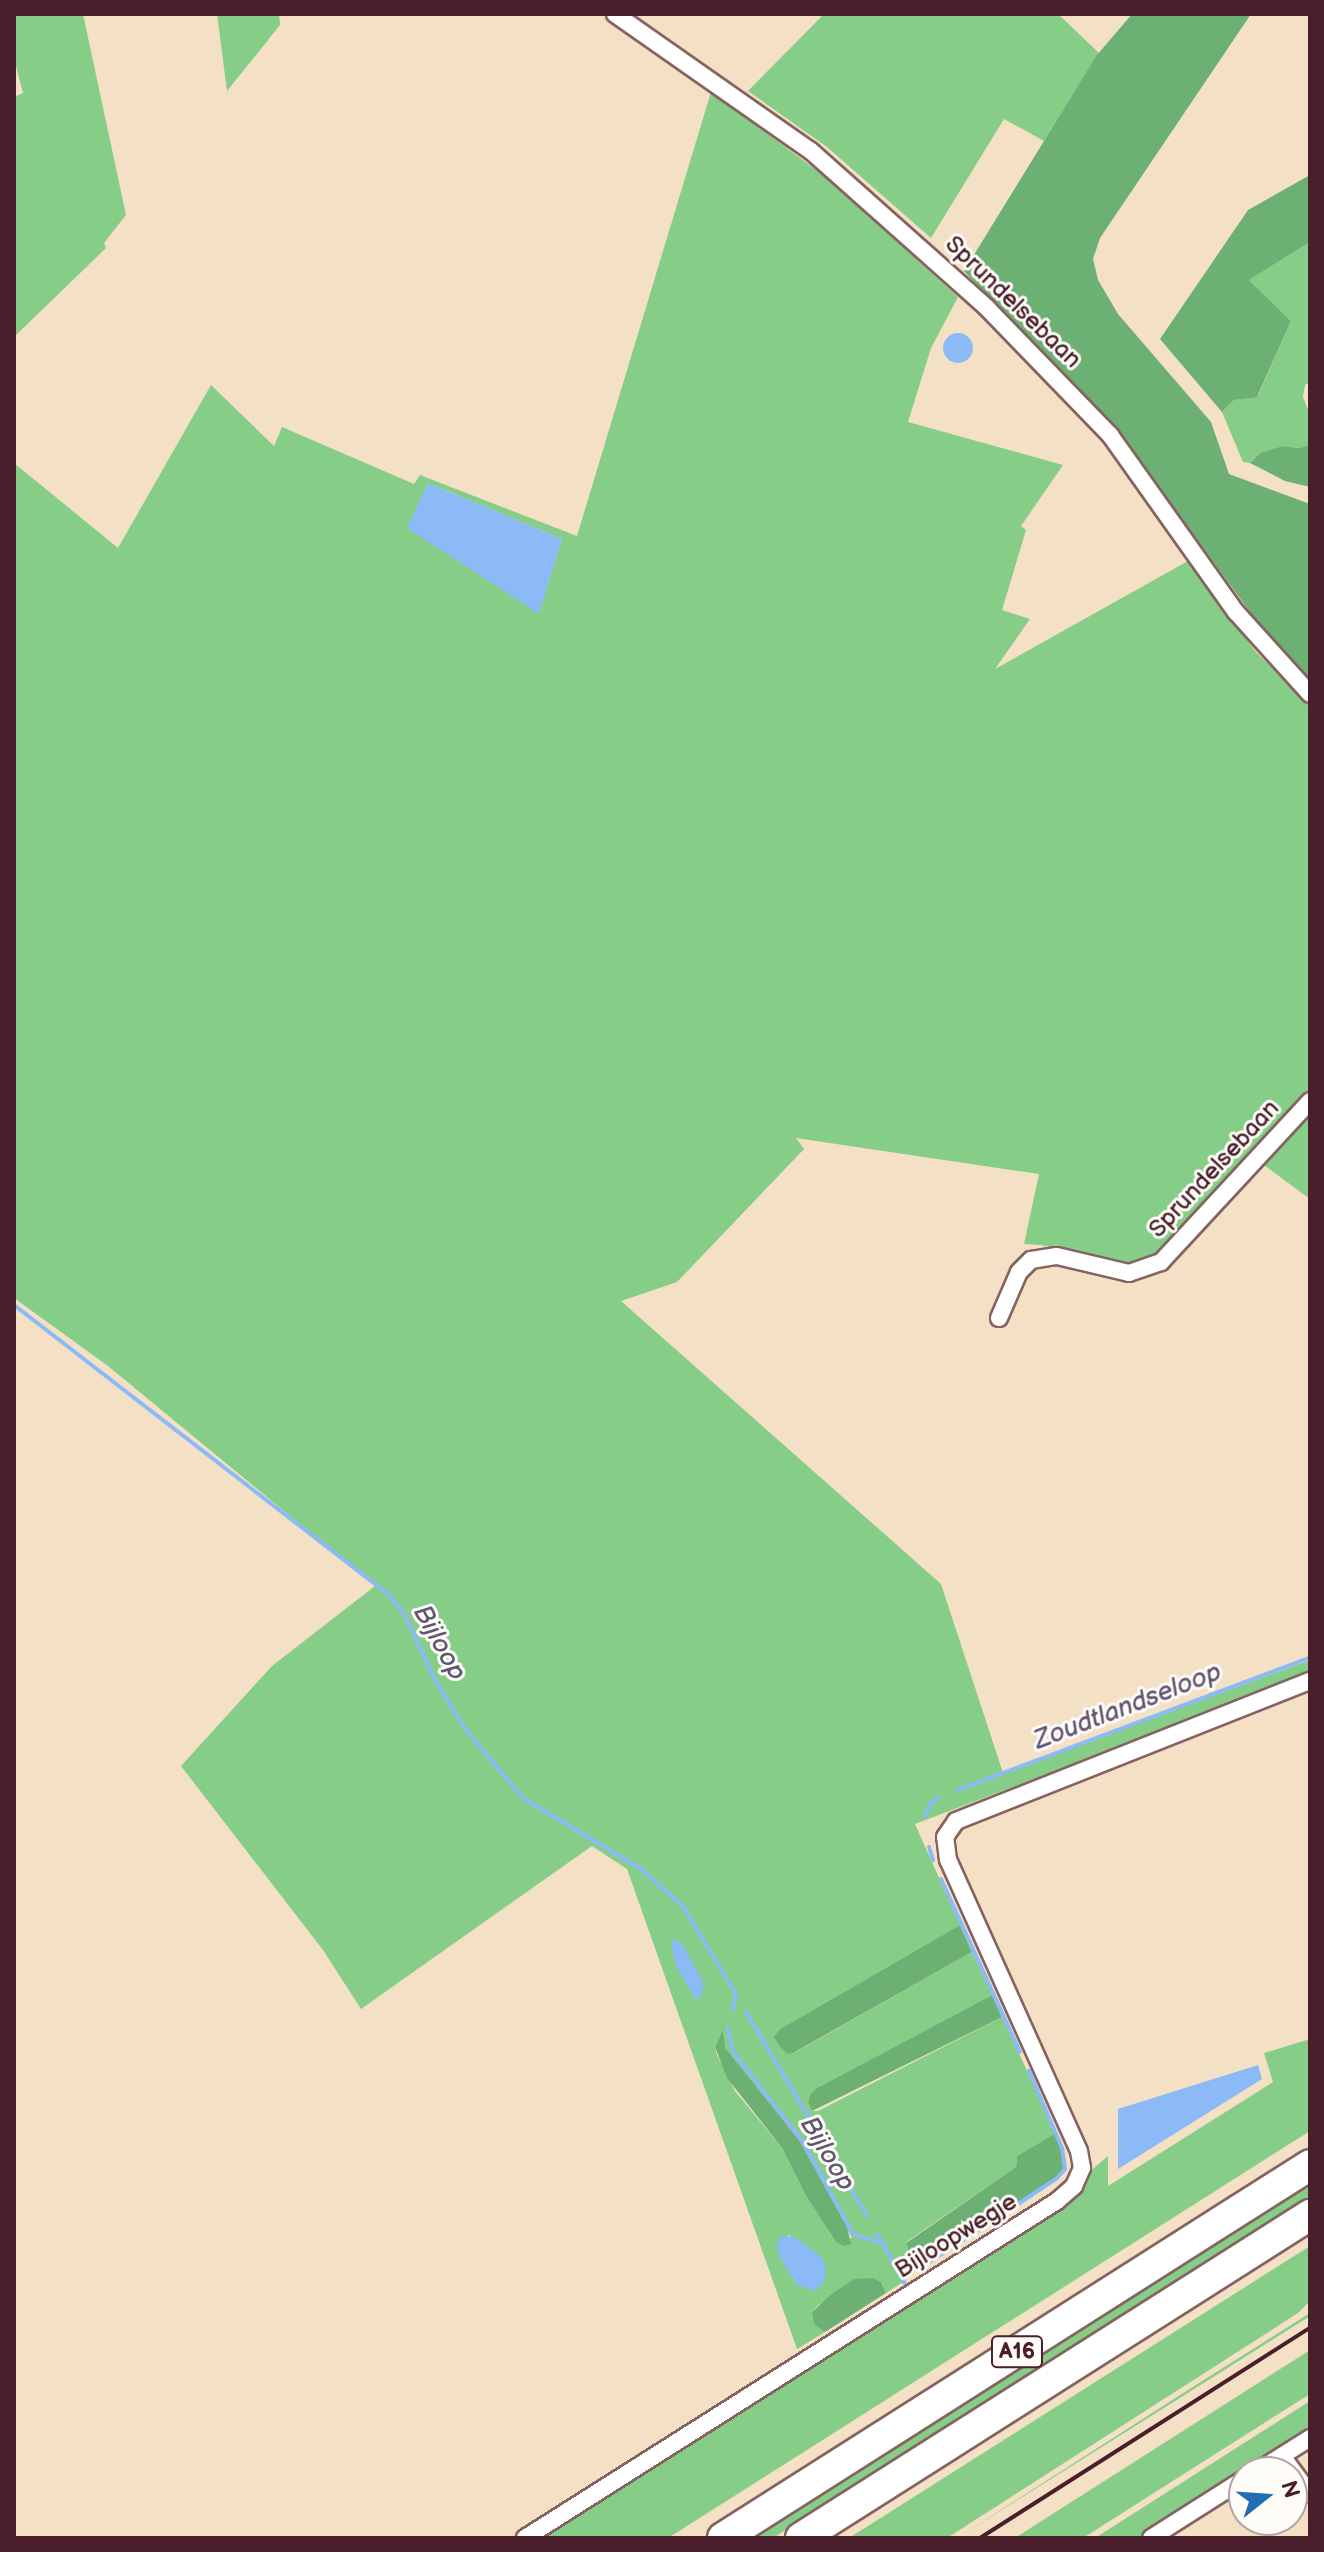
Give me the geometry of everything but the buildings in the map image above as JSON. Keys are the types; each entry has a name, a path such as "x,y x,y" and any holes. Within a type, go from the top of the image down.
{"highway":[{"name":"A16","path":"723,2538 1310,2165"},
{"name":"A16","path":"801,2538 1310,2215"}],"street":[{"name":"Sprundelsebaan","path":"615,14 811,151 987,308 1110,435 1243,622 1310,694"},
{"name":"Sprundelsebaan","path":"999,1318 1019,1272 1031,1260 1057,1256 1129,1273 1161,1262 1310,1101"},
{"name":"Bijloopwegje","path":"525,2538 1057,2201 1078,2181 1082,2168 1079,2151 948,1860 945,1837 956,1821 1310,1681"},
{"path":"1282,2456 1310,2438"},
{"path":"1151,2538 1228,2489"}],"green space":[{"path":"14,14 83,14 126,215 104,243 106,248 14,337 14,97 23,93 14,59"},
{"path":"217,14 279,14 280,25 227,91"},
{"path":"824,14 1058,14 1099,53 1044,141 1004,119 931,238 827,147 748,91"},
{"path":"1132,14 1251,14 1100,238 1093,259 1098,280 1118,314 1211,422 1229,474 1310,504 1310,680 1269,638 1133,452 964,271 1097,55"},
{"path":"711,92 823,175 958,297 931,348 908,422 1063,465 1021,526 1026,530 1002,610 1030,619 995,669 1188,561 1256,652 1310,705 1310,1089 1153,1256 1139,1263 1121,1264 1041,1245 1024,1244 1039,1174 796,1138 804,1149 677,1282 621,1301 941,1584 1003,1773 1310,1660 1310,1674 915,1824 960,1925 780,2029 796,2052 972,1952 992,1995 817,2088 810,2094 808,2103 812,2111 818,2111 1002,2017 1056,2133 1017,2156 1016,2167 906,2242 917,2270 903,2282 886,2293 881,2282 854,2279 817,2306 812,2312 825,2332 797,2349 627,1869 592,1846 361,2009 323,1950 181,1766 272,1666 375,1586 108,1366 14,1298 14,463 118,548 211,385 274,446 282,427 414,484 420,475 577,536","holes":["428,483 562,539 539,613 408,528","723,2029 724,2048 799,2140 852,2238 836,2242 806,2196 782,2148 735,2091 715,2047","788,2235 806,2245 797,2285 781,2258"]},
{"path":"1310,175 1310,242 1249,280 1291,321 1257,397 1234,400 1222,412 1160,339 1248,210"},
{"path":"1310,242 1310,382 1305,385 1303,397 1310,415 1310,445 1299,448 1282,446 1260,453 1250,463 1243,462 1222,412 1234,400 1258,396 1291,321 1249,280"},
{"path":"1310,445 1310,487 1285,481 1250,463 1260,453 1282,446 1299,448"},
{"path":"1310,1108 1310,1199 1260,1162"},
{"path":"960,1925 972,1952 795,2052 788,2054 781,2048 774,2037 780,2029"},
{"path":"992,1995 1002,2017 812,2111 808,2103 810,2094 817,2088"},
{"path":"723,2029 725,2048 799,2140 847,2227 851,2244 844,2246 836,2242 806,2196 782,2148 727,2078 715,2047"},
{"path":"1310,2039 1310,2131 668,2538 535,2538 1087,2174 1108,2156 1108,2186 1273,2082 1264,2053"},
{"path":"1056,2133 1066,2160 1065,2172 917,2270 906,2243 1016,2167 1017,2156"},
{"path":"1310,2181 1310,2197 1180,2281 773,2538 750,2538"},
{"path":"1310,2246 1310,2301 1298,2313 947,2538 849,2538"},
{"path":"872,2278 881,2282 886,2293 825,2332 814,2324 812,2312 829,2296 854,2279"},
{"path":"1310,2313 1310,2316 957,2538 1188,2390"},
{"path":"1310,2350 1310,2394 1083,2538 1015,2538"},
{"path":"1310,2401 1310,2428 1266,2456 1228,2456 1228,2480 1137,2538 1095,2538"}],"water":[{"path":"958,333 969,337 973,348 969,359 958,363 947,359 943,348 947,337"},
{"path":"428,483 562,539 539,614 407,528"},
{"path":"673,1938 683,1945 703,1982 702,1994 696,2000 677,1968 672,1952"},
{"path":"1258,2065 1262,2079 1118,2169 1118,2109"},
{"path":"783,2236 795,2237 821,2257 826,2267 824,2282 815,2291 797,2285 781,2259 777,2248 778,2240"}],"waterway":[{"name":"Bijloop","path":"14,1305 389,1595 405,1615 434,1678 465,1729 523,1798 641,1869 682,1905 736,1994 732,2011"},
{"name":"Zoudtlandseloop","path":"958,1790 1310,1658"},
{"name":"Zoudtlandseloop","path":"925,1816 930,1804 939,1797"},
{"name":"Zoudtlandseloop","path":"929,1847 933,1860"},
{"name":"Zoudtlandseloop","path":"941,1879 1020,2052"},
{"path":"746,2012 867,2216"},
{"name":"Bijloop","path":"728,2029 733,2052 803,2142 853,2234 883,2244 905,2284"},
{"name":"Zoudtlandseloop","path":"922,2267 1056,2179 1065,2169 1062,2148 1029,2071"},
{"name":"Bijloop","path":"877,2234 883,2244"}],"railway":[{"path":"980,2538 1310,2328"}]}
